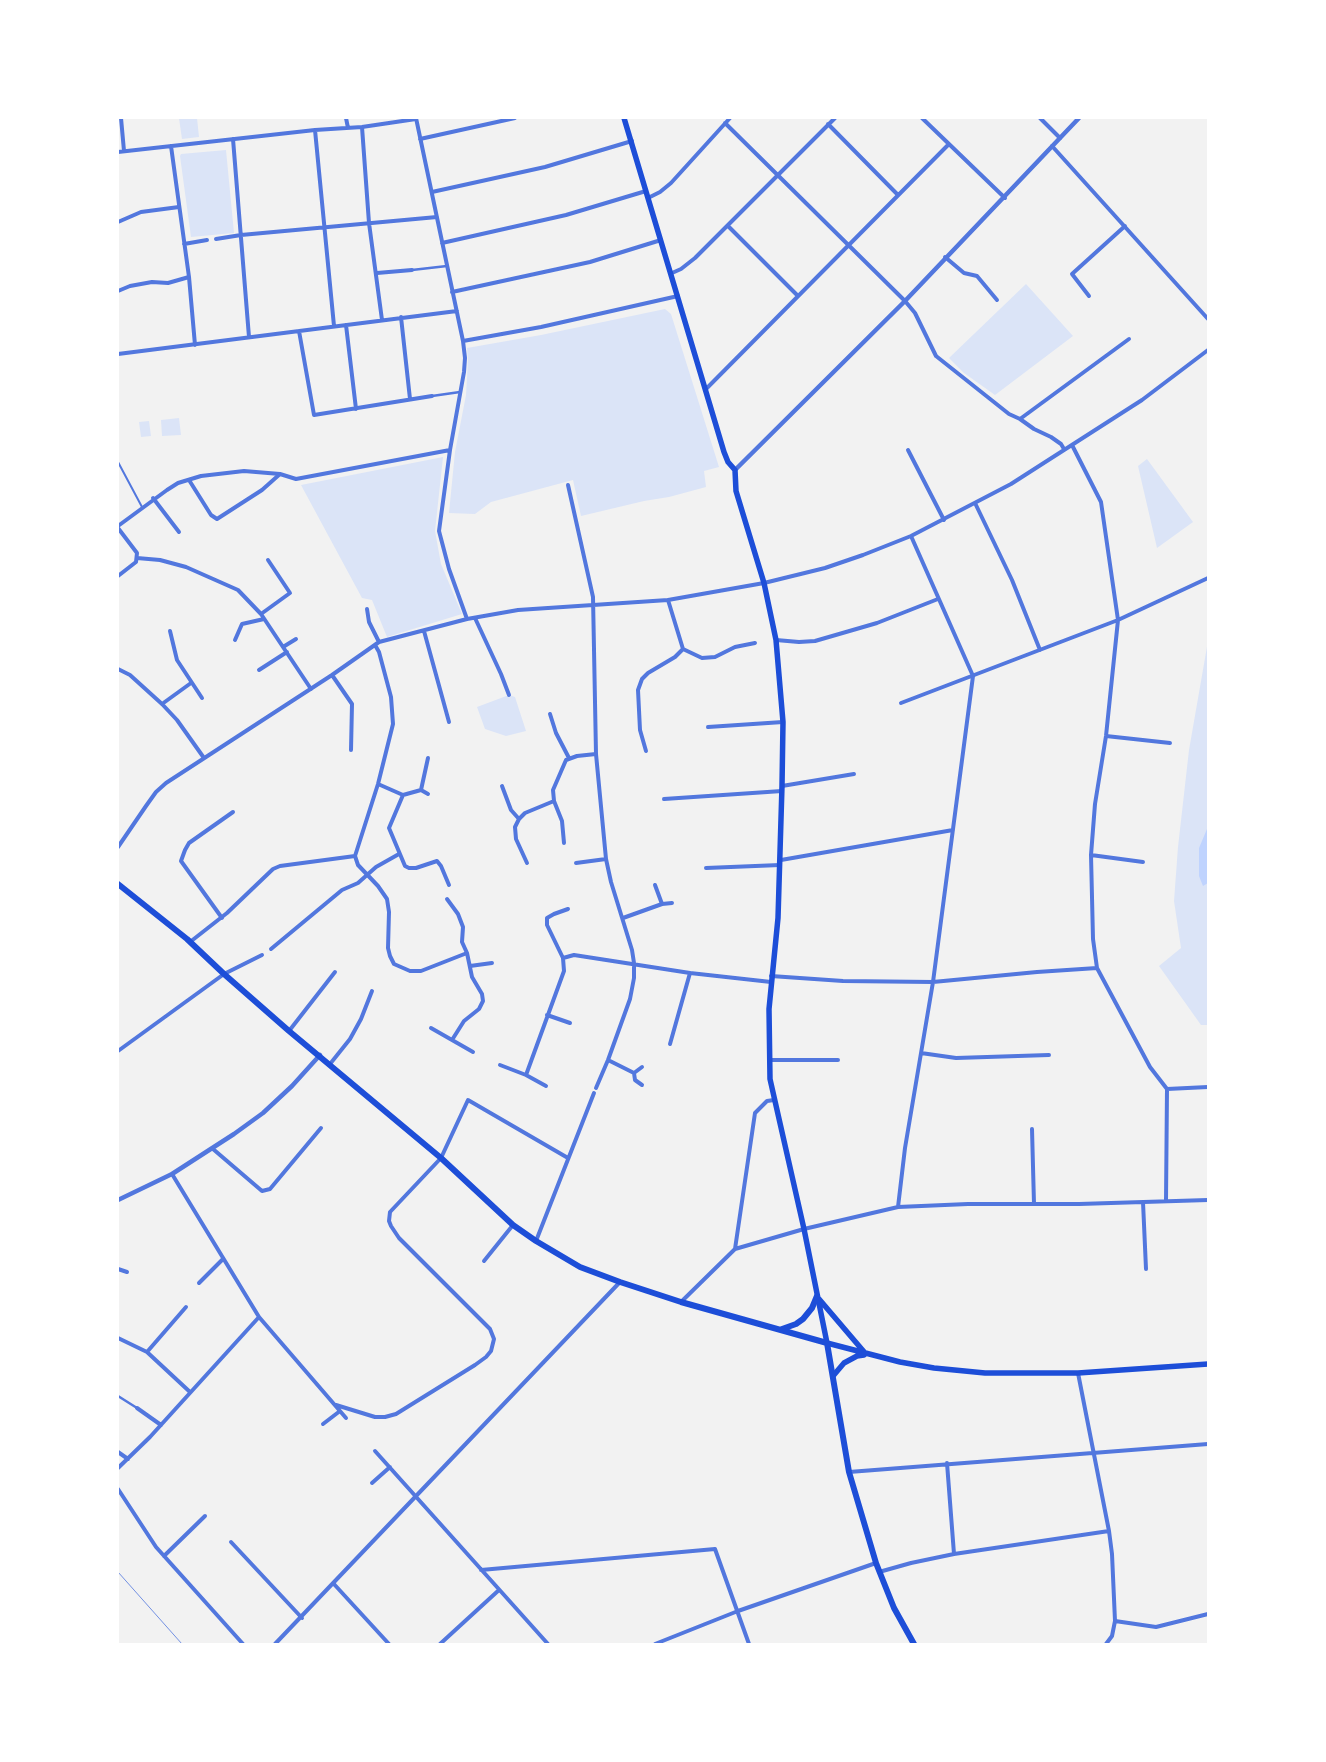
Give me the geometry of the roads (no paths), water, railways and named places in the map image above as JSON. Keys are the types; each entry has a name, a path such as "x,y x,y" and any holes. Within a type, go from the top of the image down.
{"highway":[{"path":"118,884 190,942 289,1031 441,1158 514,1225 536,1241 580,1267 620,1282 681,1302 827,1344 849,1472 879,1572 894,1608 914,1644"},
{"path":"778,1330 788,1328 803,1319 812,1308 817,1296"}],"main road":[{"path":"624,118 672,273 724,452 734,470 736,491 764,583 776,640 783,722 778,918 771,979 770,1078 804,1229 827,1344 934,1368 985,1373 1078,1373 1208,1364"},
{"path":"817,1296 840,1326 866,1354"},
{"path":"833,1376 844,1363 857,1356 866,1354"}],"street":[{"path":"121,118 124,152"},
{"path":"346,118 348,128"},
{"path":"118,152 315,130 362,127 416,118 457,311 465,358 439,531 448,569 467,619"},
{"path":"420,138 495,120 515,118"},
{"path":"648,198 660,192 671,183 730,118"},
{"path":"672,273 681,270 728,226 777,174 835,118"},
{"path":"922,118 1005,198"},
{"path":"1040,118 1060,138"},
{"path":"734,470 905,301 1079,118"},
{"path":"725,123 905,301 915,313 936,356 1009,414 1051,437 1061,444 1064,449"},
{"path":"828,124 898,195"},
{"path":"362,127 369,223 382,320"},
{"path":"315,130 334,326"},
{"path":"233,139 249,338"},
{"path":"432,192 545,168 632,141"},
{"path":"705,390 949,144"},
{"path":"171,146 189,277 195,345"},
{"path":"1052,146 1208,319"},
{"path":"442,243 566,215 646,191"},
{"path":"118,222 141,212 179,207"},
{"path":"216,239 241,235 437,217"},
{"path":"728,226 798,296"},
{"path":"1089,296 1072,274 1125,226"},
{"path":"184,244 208,240"},
{"path":"452,292 590,262 661,240"},
{"path":"945,257 964,274 978,276 997,300"},
{"path":"377,273 447,266"},
{"path":"118,291 130,286 152,282 168,283 189,277"},
{"path":"463,342 541,327 678,296"},
{"path":"118,354 457,311"},
{"path":"401,317 410,399"},
{"path":"346,325 356,409"},
{"path":"299,331 314,415 461,392"},
{"path":"1020,419 1129,339"},
{"path":"118,847 156,792 166,783 311,689 379,642 467,619 518,610 668,600 764,583 825,568 911,536 1011,484 1149,395 1208,350"},
{"path":"1072,445 1101,502 1118,620 1106,736 1095,804 1091,855 1093,938 1097,968 1150,1068 1167,1089 1166,1201"},
{"path":"118,576 136,562 137,553 118,527 153,498 178,483 213,474 244,471 280,474 296,479 450,450"},
{"path":"908,450 944,520"},
{"path":"189,480 211,515 217,519 262,490 280,474"},
{"path":"568,486 594,604 596,754 606,859 634,963 634,978 630,999 596,1088"},
{"path":"153,498 179,532"},
{"path":"975,503 1012,580 1040,650"},
{"path":"898,1207 905,1148 933,982 973,676 911,536"},
{"path":"137,558 160,560 186,567 238,590 261,614 311,689"},
{"path":"261,614 290,593 268,560"},
{"path":"901,703 1118,620 1208,578"},
{"path":"776,640 815,641 877,622 938,599"},
{"path":"668,600 683,649 702,658 715,656 735,647 755,643"},
{"path":"367,610 369,622 379,642"},
{"path":"475,618 509,695"},
{"path":"235,640 242,624 264,619"},
{"path":"170,631 177,660 202,698"},
{"path":"424,631 449,722"},
{"path":"284,647 296,639"},
{"path":"375,646 392,698 393,724 378,784 355,856 358,866 383,893 389,904 388,948 394,964 410,971 421,971 467,953"},
{"path":"646,751 640,730 638,690 642,679 648,673 675,657 683,649"},
{"path":"260,670 287,652"},
{"path":"118,669 130,675 162,704 177,720 204,758"},
{"path":"332,675 352,704 351,750"},
{"path":"162,704 192,683"},
{"path":"550,714 556,733 569,758"},
{"path":"708,727 783,722"},
{"path":"1106,736 1170,743"},
{"path":"564,844 562,821 554,801 553,790 564,764 569,758 596,754"},
{"path":"421,790 428,758"},
{"path":"664,799 782,789 854,774"},
{"path":"378,784 402,795 421,790 428,794"},
{"path":"502,786 511,810 519,819"},
{"path":"402,795 389,828 405,866 416,868 437,861 449,885"},
{"path":"527,863 516,839 516,827 519,819 525,813 554,801"},
{"path":"222,918 181,862 189,843 233,812"},
{"path":"706,868 780,862 953,830"},
{"path":"271,949 342,890 358,883 376,867 399,854"},
{"path":"1091,855 1142,862"},
{"path":"190,942 222,918 272,869 280,866 355,856"},
{"path":"576,863 606,859"},
{"path":"655,885 662,904"},
{"path":"447,899 458,914 464,927 462,942 467,953 472,977 482,994 483,1001 479,1009 464,1021 452,1040"},
{"path":"623,918 672,902"},
{"path":"526,1075 564,971 563,958 547,925 547,918 568,909"},
{"path":"118,1051 224,974 262,955"},
{"path":"563,958 574,955 690,972 771,979 842,981 933,982 1097,968"},
{"path":"470,966 492,963"},
{"path":"289,1031 335,972"},
{"path":"670,1044 690,972"},
{"path":"330,1064 350,1039 361,1019 372,991"},
{"path":"547,1015 570,1023"},
{"path":"431,1028 473,1052"},
{"path":"921,1054 956,1058 1049,1055"},
{"path":"118,1200 172,1174 213,1149 263,1113 292,1086 320,1055"},
{"path":"608,1060 634,1073 636,1080 642,1085"},
{"path":"769,1060 838,1060"},
{"path":"500,1065 526,1075 546,1086"},
{"path":"634,1073 642,1068"},
{"path":"1167,1089 1208,1086"},
{"path":"536,1241 594,1093"},
{"path":"336,1405 375,1417 396,1414 475,1365 491,1351 494,1339 490,1329 394,1232 389,1221 390,1212 441,1158 468,1100 568,1158"},
{"path":"735,1249 755,1113 767,1100 774,1100"},
{"path":"213,1149 262,1192 270,1189 321,1128"},
{"path":"1032,1129 1034,1204"},
{"path":"172,1174 259,1317 346,1418"},
{"path":"681,1302 735,1249 804,1229 898,1207 1208,1200"},
{"path":"1142,1202 1146,1268"},
{"path":"484,1260 514,1225"},
{"path":"199,1284 223,1259"},
{"path":"118,1269 127,1272"},
{"path":"275,1644 302,1618 333,1583 620,1282"},
{"path":"147,1352 186,1307"},
{"path":"118,1468 161,1425 259,1317"},
{"path":"118,1339 147,1352 190,1392"},
{"path":"1078,1373 1112,1554 1115,1621 1112,1636 1106,1644"},
{"path":"118,1396 161,1425"},
{"path":"323,1424 340,1411"},
{"path":"849,1472 1208,1444"},
{"path":"375,1451 548,1644"},
{"path":"118,1452 128,1459"},
{"path":"947,1463 954,1554"},
{"path":"372,1483 390,1467"},
{"path":"118,1489 164,1556 243,1644"},
{"path":"164,1556 205,1516"},
{"path":"879,1572 954,1554 1109,1531"},
{"path":"231,1542 302,1618"},
{"path":"481,1570 715,1549 749,1644"},
{"path":"655,1644 876,1562"},
{"path":"333,1583 389,1644"},
{"path":"440,1644 499,1590"},
{"path":"1115,1621 1150,1628 1208,1614"}],"lane":[{"path":"118,462 142,507"}],"water":[{"path":"1208,817 1208,883 1203,886 1199,876 1199,848 1207,829"}],"tram line":[{"path":"118,1572 182,1644"}]}
